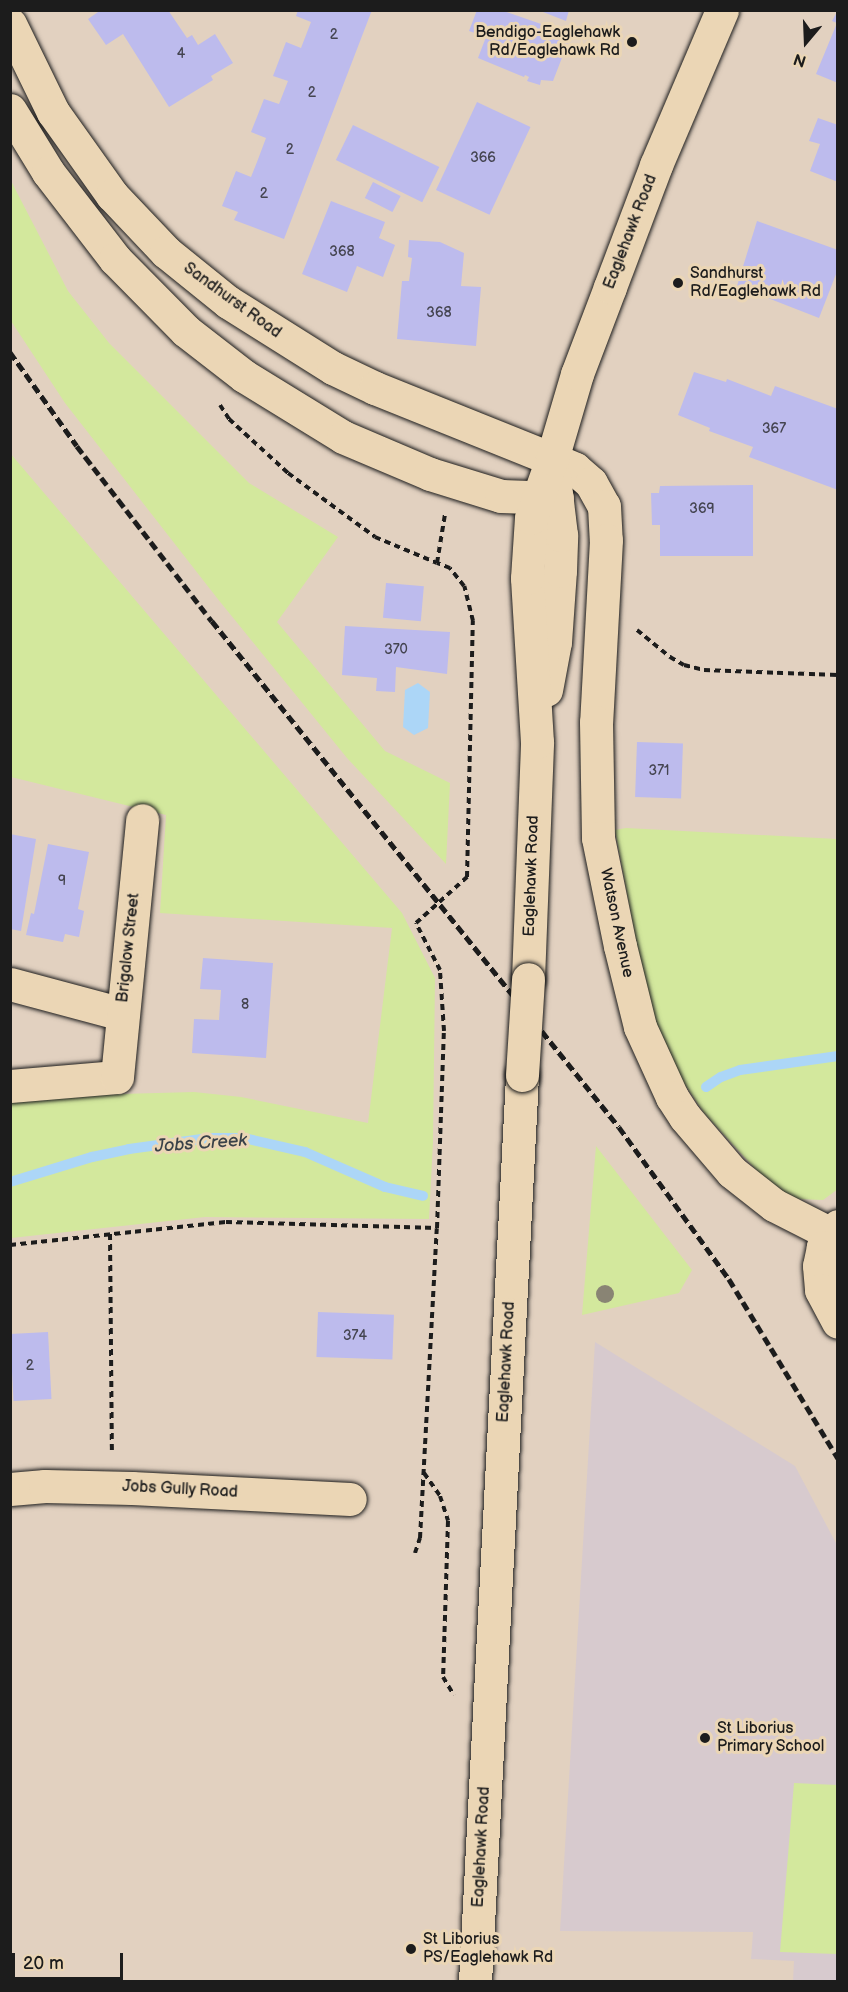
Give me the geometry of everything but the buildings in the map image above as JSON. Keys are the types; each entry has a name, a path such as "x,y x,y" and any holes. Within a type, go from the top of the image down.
{"main road":[{"name":"Eaglehawk Road","path":"476,1982 528,979 537,742 527,578 528,539 546,499 552,459 577,374 660,154 722,10"},
{"name":"Sandhurst Road","path":"10,24 53,112 112,195 166,252 220,296 264,327 333,368 375,388 552,459"},
{"path":"10,110 54,180 115,259 186,331 244,376 343,437 405,465 473,489 501,496 546,499"},
{"name":"Watson Avenue","path":"552,459 575,469 591,483 604,506 606,540 596,722 598,838 620,946 640,1027 661,1078 672,1097 685,1117 732,1172 774,1205 834,1230 821,1256 819,1278 826,1302 837,1322"},
{"name":"Brigalow Street","path":"10,1086 117,1077 142,820"},
{"path":"10,984 122,1014"},
{"name":"Jobs Gully Road","path":"10,1489 112,1488 350,1498"}],"path":[{"path":"437,562 446,511"},
{"path":"375,537 450,568 464,585 471,611 473,645 467,877 416,923 440,970 444,1031 437,1228 424,1473 420,1538 415,1553"},
{"path":"603,611 628,623 684,665 704,670 837,675"},
{"path":"10,1245 226,1222 437,1228"},
{"path":"110,1234 112,1488"},
{"path":"424,1473 440,1496 448,1521 443,1677 459,1704"}],"shaded area":[{"name":"St Liborius Primary School","path":"595,1342 795,1466 837,1545 837,1981 793,1981 794,1961 751,1959 753,1932 560,1931"}],"green space":[{"path":"11,181 68,291 109,343 249,483 338,537 277,622 385,751 450,783 446,864 347,758 217,598 65,403 11,321"},
{"path":"10,453 402,913 435,978 433,1142 429,1219 205,1217 11,1238 11,1097 194,1092 241,1097 368,1123 392,928 160,913 166,815 11,777"},
{"path":"626,828 837,839 838,1189 823,1200 796,1199 769,1184 704,1113 680,1077 649,1009 615,830"},
{"path":"596,1146 692,1270 679,1293 582,1315"},
{"path":"794,1783 837,1785 837,1954 780,1952"}],"water":[{"path":"418,683 430,692 428,728 414,735 403,727 405,690"}],"waterway":[{"name":"Jobs Creek","path":"706,1087 721,1077 740,1070 838,1056"},
{"name":"Jobs Creek","path":"10,1182 92,1157 129,1149 209,1138 244,1138 305,1152 385,1187 423,1196"}],"railway":[{"path":"10,352 77,446 212,621 619,1127 729,1279 838,1458"}],"place":[{"name":"Bendigo-Eaglehawk Rd/Eaglehawk Rd","path":"632,42"},
{"name":"Sandhurst Rd/Eaglehawk Rd","path":"678,283"},
{"name":"St Liborius Primary School","path":"705,1738"},
{"name":"St Liborius PS/Eaglehawk Rd","path":"411,1949"}]}
